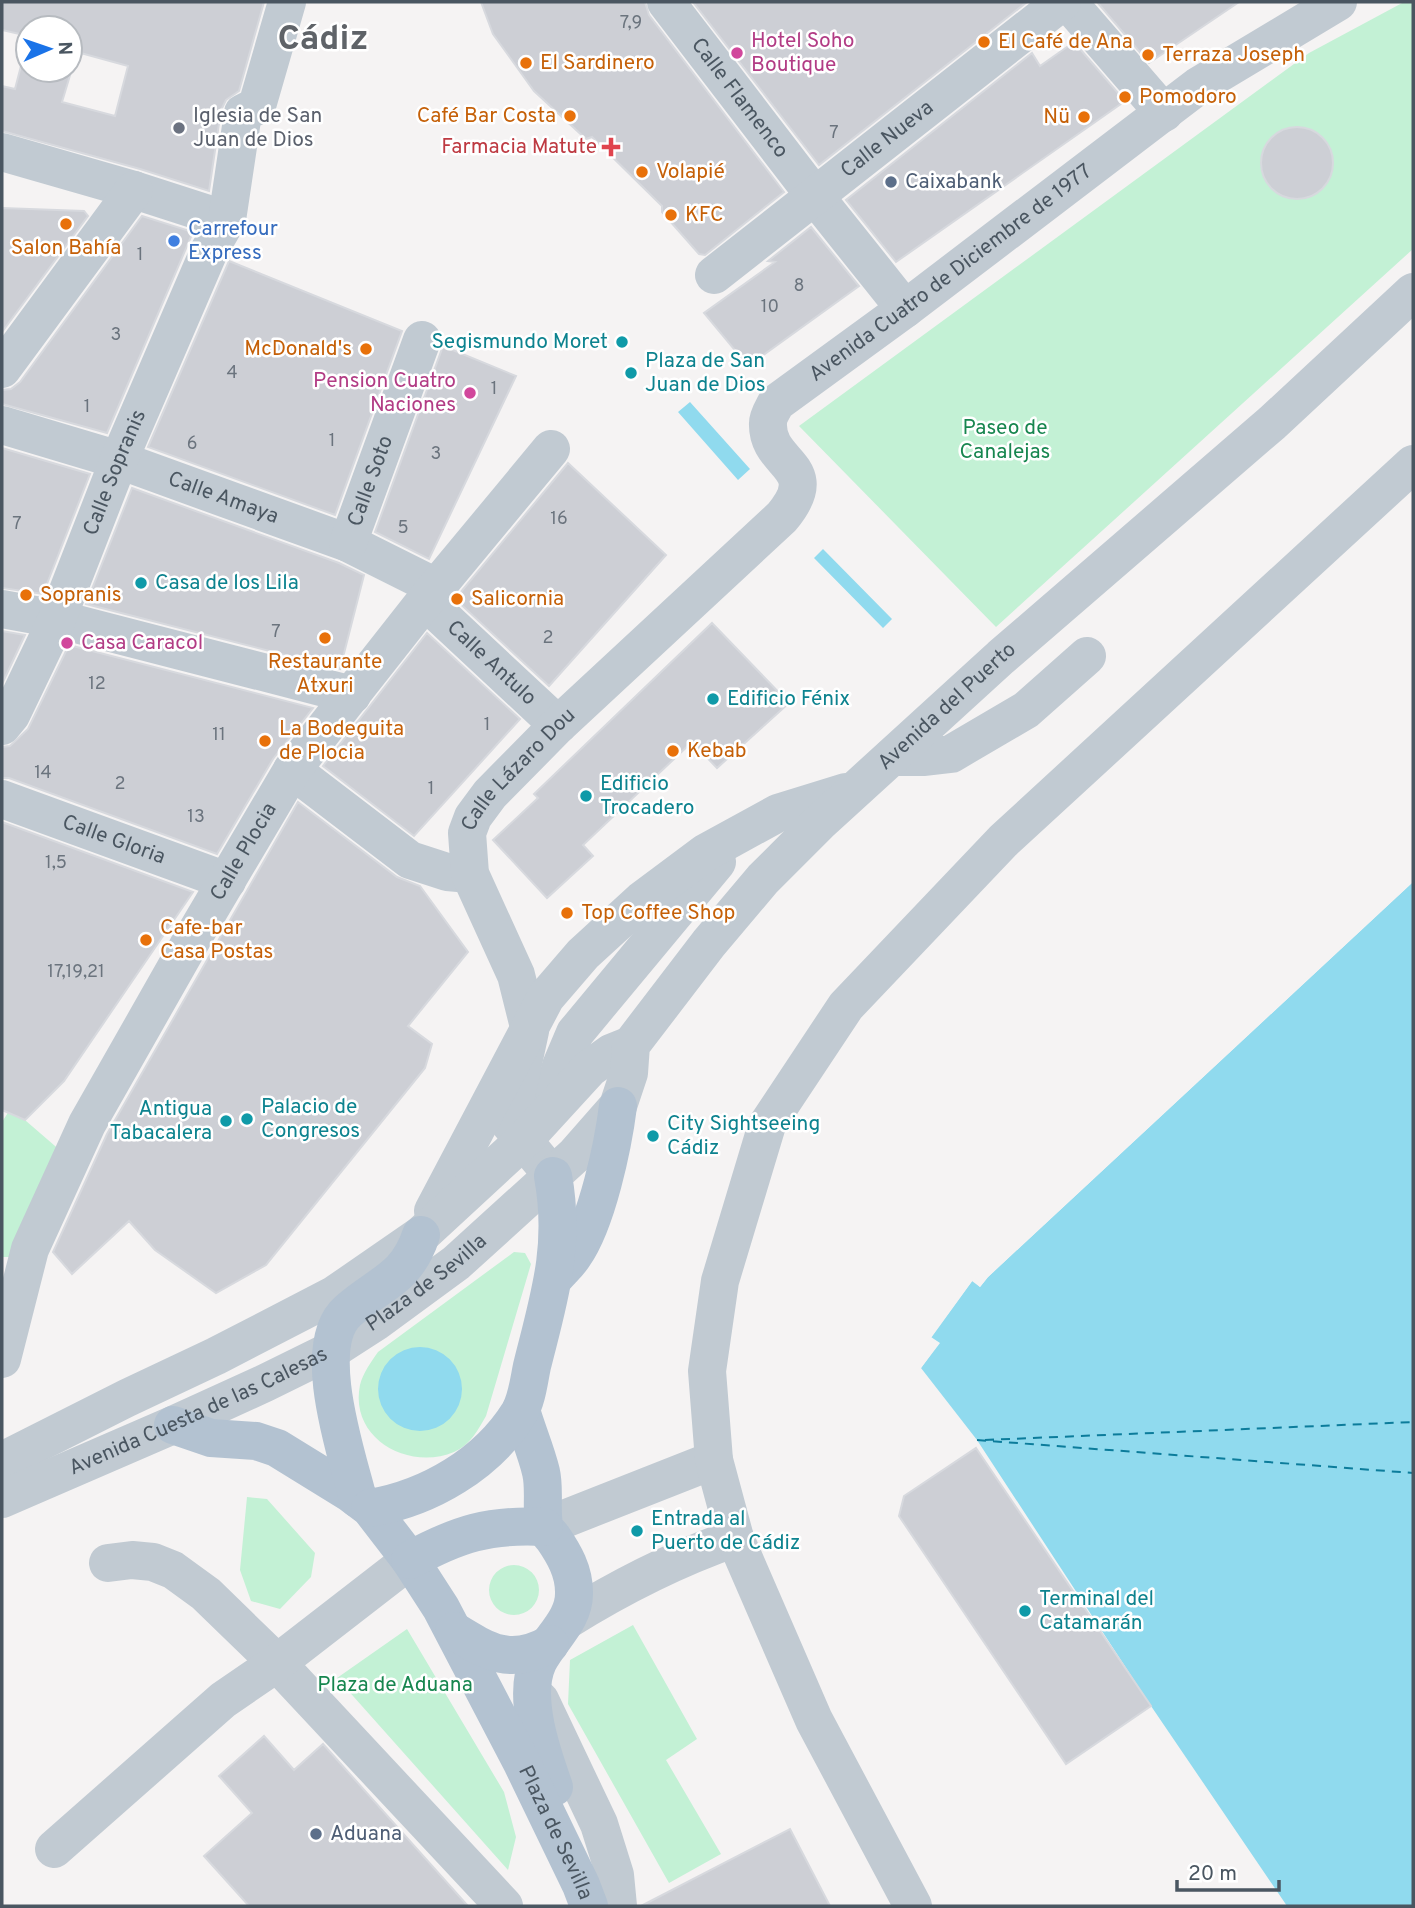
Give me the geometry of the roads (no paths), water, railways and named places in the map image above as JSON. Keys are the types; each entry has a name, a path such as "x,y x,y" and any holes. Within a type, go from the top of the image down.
{"main road":[{"path":"555,1278 574,1255 587,1229 613,1144 618,1105"},
{"path":"364,1503 389,1505 418,1495 453,1477 490,1449 521,1410 555,1278 558,1238 557,1195 553,1176"},
{"name":"Avenida Cuesta de las Calesas","path":"331,1350 335,1327 346,1312 407,1265 421,1235"},
{"name":"Plaza de Sevilla","path":"331,1350 330,1369 335,1403 364,1503"},
{"path":"410,1560 445,1540 496,1526 544,1527 541,1471 521,1410"},
{"name":"Plaza de Sevilla","path":"173,1425 211,1438 256,1441 277,1448 364,1503 410,1560 454,1631 591,1901"},
{"name":"Plaza de Sevilla","path":"544,1527 565,1557 572,1574 574,1602 539,1661 533,1685 537,1727 542,1754 578,1844 591,1901"},
{"name":"Plaza de Sevilla","path":"454,1631 500,1655 526,1654 558,1632"}],"street":[{"path":"10,164 134,190 227,220 243,113 257,106 287,2"},
{"name":"Calle Flamenco","path":"666,2 905,309"},
{"name":"Calle Nueva","path":"714,275 1062,2"},
{"path":"1068,2 1164,113"},
{"name":"Avenida Cuatro de Diciembre de 1977","path":"691,600 782,517 795,501 799,488 796,474 769,438 768,420 776,403 905,309 1198,86 1338,2"},
{"path":"2,369 134,190"},
{"name":"Calle Sopranis","path":"2,726 11,715 57,619 119,460 210,249 227,220"},
{"name":"Avenida del Puerto","path":"631,1045 709,943 763,879 1013,645 1272,423 1413,292"},
{"name":"Calle Soto","path":"348,543 422,340"},
{"name":"Calle Amaya","path":"2,425 119,460 348,543 431,594"},
{"name":"Calle Plocia","path":"2,1359 8,1297 88,1125 226,881 292,771 431,594 551,449"},
{"path":"913,1906 814,1720 735,1538 714,1460 706,1371 720,1281 767,1125 846,1006 1003,841 1413,464"},
{"name":"Calle Antulo","path":"431,594 558,725"},
{"name":"Calle Lázaro Dou","path":"536,1126 510,1124 530,1031 516,975 470,874 467,833 473,817 490,794 558,725 691,600"},
{"path":"2,608 57,619 352,695"},
{"path":"892,757 951,754 1026,710 1087,656"},
{"path":"292,771 410,860 447,872 470,874"},
{"path":"421,1235 547,997 583,954 642,900 705,853 778,813 857,789"},
{"name":"Calle Gloria","path":"2,799 226,881"},
{"path":"631,1045 629,1073 618,1105 575,1156 553,1176 536,1126 575,1033 741,834"},
{"name":"Avenida Cuesta de las Calesas","path":"2,1461 334,1295 421,1235 536,1126 590,1068 611,1053 631,1045"},
{"name":"Plaza de Sevilla","path":"331,1350 377,1321 456,1263 553,1176"},
{"name":"Avenida Cuesta de las Calesas","path":"2,1499 173,1425 331,1350"},
{"path":"544,1527 714,1460"},
{"path":"558,1632 610,1593 671,1563 735,1538"},
{"path":"108,1563 132,1560 153,1562 173,1570 206,1594 277,1663 504,1906"},
{"path":"54,1849 223,1700 277,1663 410,1560"}],"water":[{"path":"690,402 750,469 738,480 678,412"},
{"path":"823,549 892,619 883,628 814,558"},
{"path":"1413,882 1413,1906 1287,1906 1151,1706 977,1440 921,1368 939,1343 931,1338 973,1280 980,1287"},
{"path":"420,1347 436,1350 450,1359 459,1373 462,1389 459,1405 450,1419 436,1428 420,1431 404,1428 390,1419 381,1405 378,1389 381,1373 390,1359 404,1350"}],"place":[{"name":"El Café de Ana","path":"984,42"},
{"name":"Hotel Soho Boutique","path":"737,53"},
{"name":"Terraza Joseph","path":"1148,55"},
{"name":"El Sardinero","path":"526,63"},
{"name":"Pomodoro","path":"1125,97"},
{"name":"Café Bar Costa","path":"570,116"},
{"name":"Nü","path":"1084,117"},
{"name":"Iglesia de San Juan de Dios","path":"179,128"},
{"name":"Farmacia Matute","path":"611,147"},
{"name":"Volapié","path":"642,172"},
{"name":"Caixabank","path":"891,182"},
{"name":"KFC","path":"671,215"},
{"name":"Salon Bahía","path":"66,224"},
{"name":"Carrefour Express","path":"174,241"},
{"name":"Segismundo Moret","path":"622,342"},
{"name":"McDonald's","path":"366,349"},
{"name":"Plaza de San Juan de Dios","path":"631,373"},
{"name":"Pension Cuatro Naciones","path":"470,393"},
{"name":"Casa de los Lila","path":"141,583"},
{"name":"Sopranis","path":"26,595"},
{"name":"Salicornia","path":"457,599"},
{"name":"Restaurante Atxuri","path":"325,638"},
{"name":"Casa Caracol","path":"67,643"},
{"name":"Edificio Fénix","path":"713,699"},
{"name":"La Bodeguita de Plocia","path":"265,741"},
{"name":"Kebab","path":"673,751"},
{"name":"Edificio Trocadero","path":"586,796"},
{"name":"Top Coffee Shop","path":"567,913"},
{"name":"Cafe-bar Casa Postas","path":"146,940"},
{"name":"Palacio de Congresos","path":"247,1119"},
{"name":"Antigua Tabacalera","path":"226,1121"},
{"name":"City Sightseeing Cádiz","path":"653,1136"},
{"name":"Entrada al Puerto de Cádiz","path":"637,1531"},
{"name":"Terminal del Catamarán","path":"1025,1611"},
{"name":"Aduana","path":"316,1834"}],"district":[{"name":"Cádiz","path":"323,40"}],"park label":[{"name":"Paseo de Canalejas","path":"1005,440"},
{"name":"Plaza de Aduana","path":"395,1685"}]}
